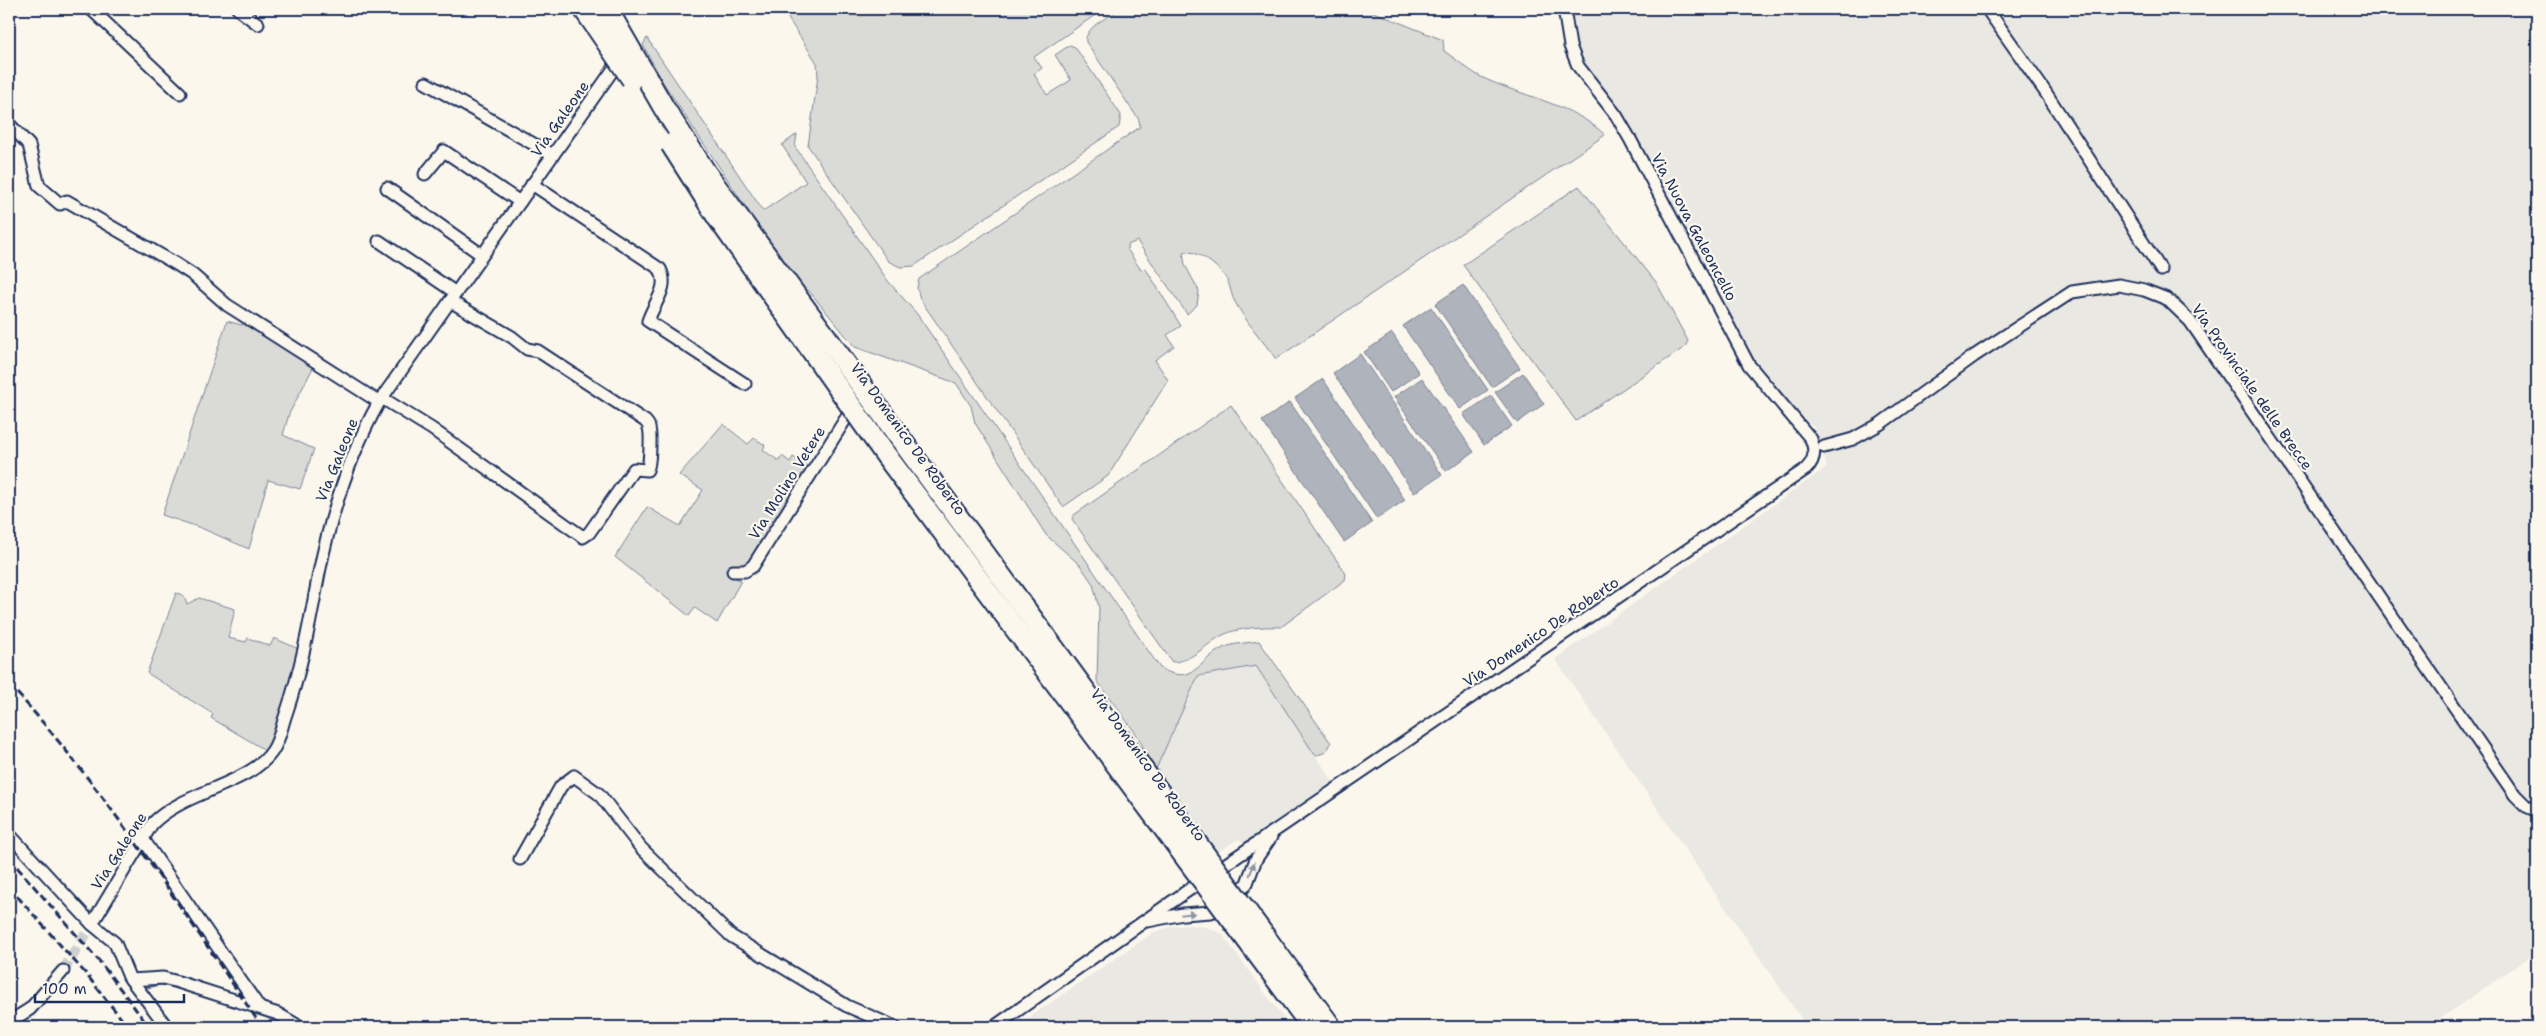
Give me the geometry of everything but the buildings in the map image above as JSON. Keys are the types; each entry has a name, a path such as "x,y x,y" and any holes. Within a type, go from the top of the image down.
{"highway":[{"path":"584,9 632,79"},
{"path":"591,9 718,218 885,454 1312,1027"},
{"path":"607,9 664,108 712,180 1331,1027"}],"street":[{"path":"91,9 180,93"},
{"path":"238,9 258,24"},
{"name":"Via Domenico De Roberto","path":"598,9 725,213 1320,1027"},
{"name":"Via Nuova Galeoncello","path":"1564,9 1570,46 1578,66 1616,115 1630,139 1749,365 1819,448"},
{"path":"1987,9 2044,90 2160,270"},
{"name":"Via Galeone","path":"92,924 143,839 161,814 176,804 230,782 265,760 274,749 300,673 336,500 360,436 380,400 624,53"},
{"path":"426,83 553,155"},
{"path":"9,124 29,144 39,186 60,204 68,201 176,264 193,275 226,305 380,400 432,429 583,537 589,533 634,469 647,470 650,462 648,454 650,428 645,420 538,351 526,349 379,242"},
{"path":"425,174 444,151 520,202"},
{"path":"532,184 660,269 665,279 664,288 648,321 745,384"},
{"path":"387,188 482,255"},
{"name":"Via Provinciale delle Brecce","path":"1819,448 1853,439 1880,424 1974,356 2072,292 2119,286 2144,290 2167,299 2190,321 2515,795 2526,806 2537,811"},
{"name":"Via Molino Vetere","path":"733,571 745,571 752,566 859,398"},
{"name":"Via Domenico De Roberto","path":"994,1027 1210,875 1806,469 1819,448"},
{"path":"520,859 561,786 574,776 599,794 641,848 732,936 847,1006 895,1027"},
{"name":"Via Domenico De Roberto","path":"1144,922 1183,914 1211,912 1231,904 1247,883 1256,859 1273,832"},
{"path":"9,834 92,924 115,943 131,980 167,1027"},
{"path":"143,839 259,1007"},
{"path":"9,1022 30,1009 63,971"},
{"path":"131,980 163,978 259,1007 278,1014 300,1027"}],"shaded area":[{"path":"782,9 1104,9 1034,57 1042,68 1034,74 1047,95 1071,80 1055,55 1070,45 1075,47 1121,115 1119,127 914,266 900,267 888,261 808,146 818,76 817,63"},
{"path":"1121,9 1366,9 1443,40 1444,51 1479,76 1577,115 1605,135 1276,359 1239,309 1224,275 1208,260 1195,253 1183,252 1185,265 1199,291 1197,305 1187,314 1137,241 1128,245 1127,249 1141,270 1146,269 1181,326 1167,335 1174,346 1155,360 1168,380 1108,476 1063,507 920,299 917,288 919,279 1140,127 1139,120 1086,42 1086,37 1093,27"},
{"path":"1568,9 2537,9 2537,952 2428,1027 1807,1027 1555,659 1827,467 1814,427 1780,397 1758,369 1616,108 1588,73 1573,41"},
{"path":"647,38 763,211 806,182 782,145 797,134 795,147 888,281 917,314 1160,668 1182,675 1190,673 1219,650 1235,644 1259,641 1331,743 1325,752 1315,755 1256,666 1198,676 1155,771 1137,735 1097,681 1099,608 1093,584 1080,565 1046,535 975,423 971,406 956,383 855,347 809,291 801,290 664,84 643,45"},
{"path":"1579,186 1656,282 1688,341 1685,347 1576,421 1463,265"},
{"path":"1463,285 1520,368 1492,387 1435,304"},
{"path":"1431,307 1488,390 1460,409 1403,326"},
{"path":"227,321 242,325 246,321 315,364 289,414 283,435 314,449 300,489 268,480 249,549 201,528 162,515"},
{"path":"1392,333 1419,373 1391,392 1364,352"},
{"path":"1360,354 1442,475 1414,493 1333,373"},
{"path":"1523,373 1544,404 1517,423 1495,392"},
{"path":"1422,378 1474,452 1446,471 1394,397"},
{"path":"1323,379 1405,500 1377,519 1295,398"},
{"path":"1491,396 1512,426 1484,445 1463,414"},
{"path":"1290,402 1372,523 1344,542 1262,421"},
{"path":"1231,405 1346,574 1345,580 1281,627 1251,628 1228,633 1217,638 1193,656 1172,662 1072,519 1074,515"},
{"path":"723,424 748,444 754,438 765,445 763,450 779,461 782,456 790,462 793,457 809,467 747,564 744,564 741,570 733,565 728,573 741,581 717,623 695,608 689,616 615,557 647,507 680,526 703,490 679,475"},
{"path":"176,593 183,595 187,604 199,598 235,609 228,638 246,642 248,638 270,646 274,638 301,650 277,730 266,753 260,747 211,718 213,714 147,673"},
{"path":"1256,666 1334,783 1245,844 1238,839 1216,853 1155,771 1198,676"},
{"path":"1173,926 1206,927 1222,934 1290,1027 1015,1027 1154,932"}],"waterway":[{"path":"140,989 160,984 173,986"},
{"path":"236,1006 284,1023"}],"tunnel":[{"path":"63,971 92,924"}],"railway":[{"path":"9,684 78,765 142,851 262,1027"},
{"path":"9,858 100,962 149,1027"},
{"path":"9,887 86,974 128,1027"}]}
